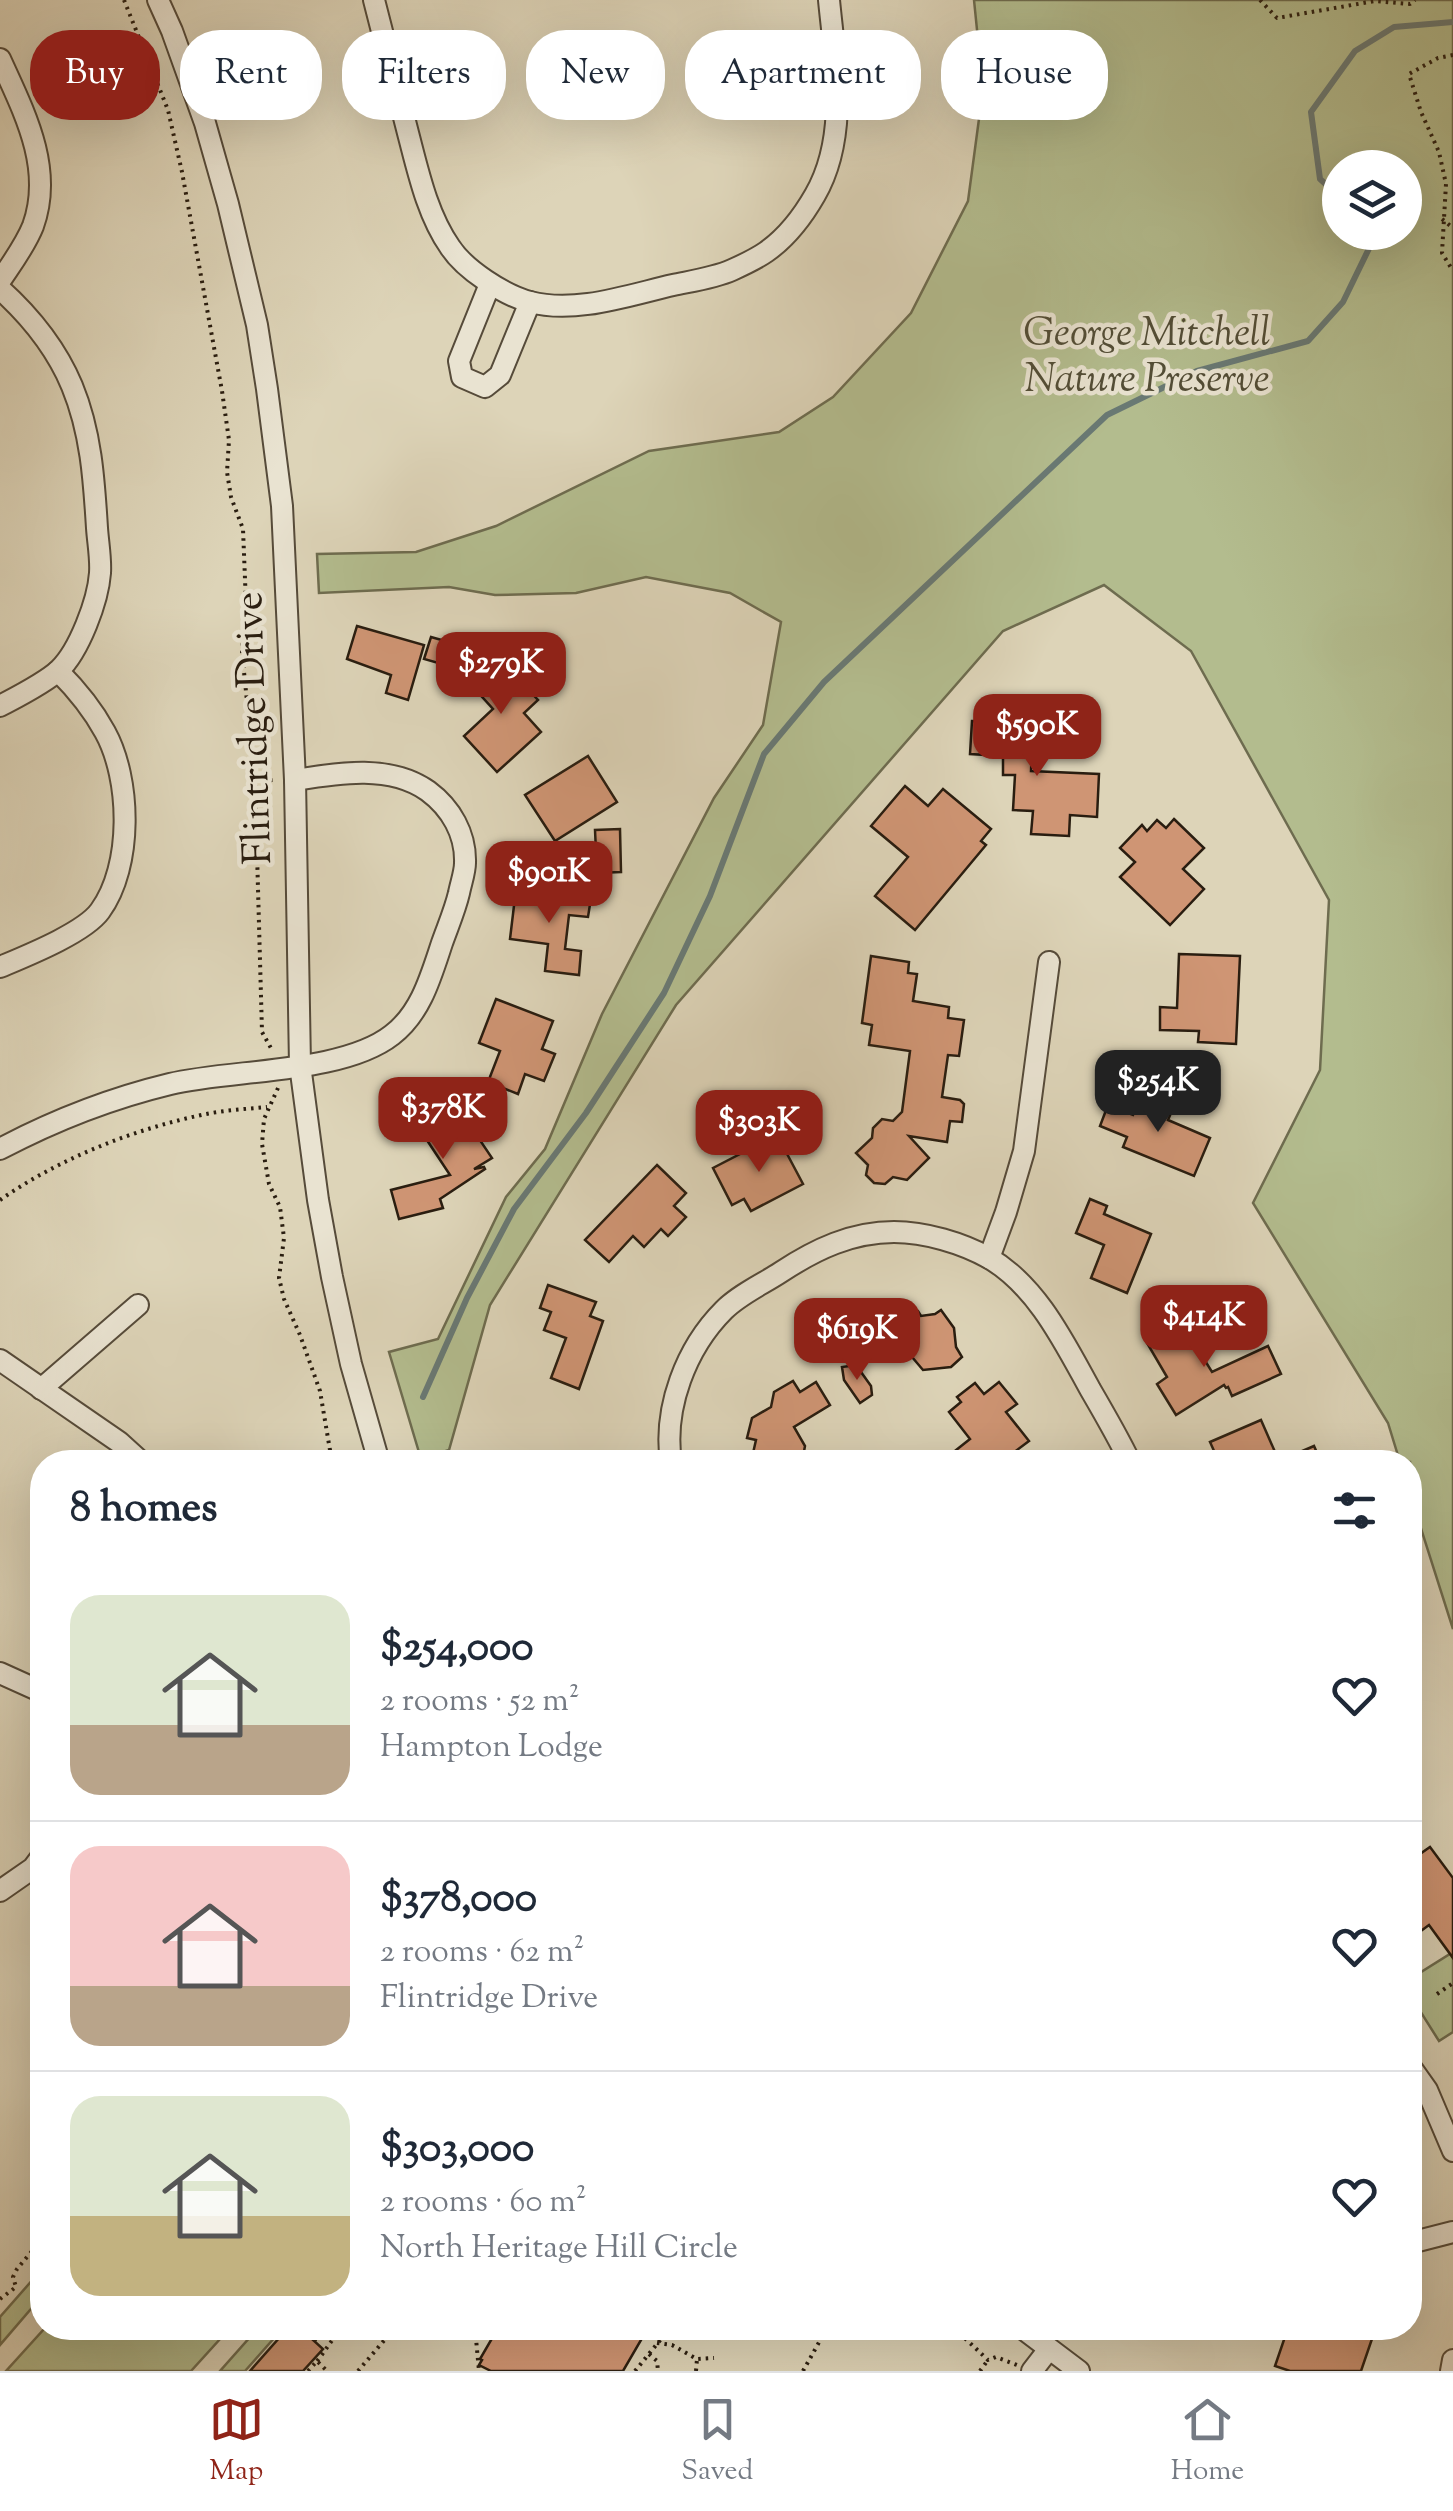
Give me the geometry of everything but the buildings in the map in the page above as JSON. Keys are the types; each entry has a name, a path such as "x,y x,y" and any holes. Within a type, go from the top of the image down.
{"street":[{"name":"Flintridge Drive","path":"158,0 205,123 257,325 282,506 295,780 300,1066 332,1277 350,1364 375,1450"},
{"path":"374,0 421,182 450,248 490,284 530,302 559,306 587,304 731,271 768,251 797,223 817,192 836,128 835,61 828,0"},
{"path":"0,60 26,116 40,162 40,205 31,230 0,281"},
{"path":"490,284 459,361 462,377 485,388 500,375 530,302"},
{"path":"0,289 32,321 60,362 87,428 94,466 100,574 83,630 58,672 0,706"},
{"path":"0,968 70,934 100,912 117,878 123,852 124,814 114,753 84,698 58,672"},
{"path":"0,1149 96,1107 172,1084 340,1058 393,1035 413,1013 426,990 457,900 465,864 456,821 427,790 406,779 374,773 295,780"},
{"path":"989,1258 1024,1152 1049,962"},
{"path":"669,1450 671,1415 679,1385 707,1329 728,1306 830,1243 892,1232 920,1234 960,1245 989,1258 1014,1276 1037,1301 1065,1343 1123,1450"},
{"path":"41,1389 138,1306"},
{"path":"0,1360 128,1450"},
{"path":"0,1672 30,1686"},
{"path":"0,1891 30,1870"},
{"path":"1422,2083 1453,2151"},
{"path":"1422,2240 1453,2232"},
{"path":"1037,2340 1079,2371"},
{"path":"1028,2371 1049,2349"},
{"path":"1451,2371 1453,2360"}],"path":[{"path":"124,0 168,110 182,172 230,440 227,472 231,497 243,529 246,604 242,652 256,781 262,1032 275,1057 278,1092 264,1119 262,1144 269,1184 282,1222 279,1278 320,1391 330,1450"},
{"path":"1260,0 1276,18 1375,1 1410,4 1415,0"},
{"path":"1453,55 1438,58 1409,74 1439,152 1446,184 1442,253 1453,270"},
{"path":"1442,219 1453,228"},
{"path":"0,1200 78,1156 153,1127 209,1114 268,1107"},
{"path":"1437,1994 1453,1983"},
{"path":"0,2300 16,2287 17,2269 30,2253"},
{"path":"308,2371 326,2351 330,2340"},
{"path":"358,2371 384,2340"},
{"path":"476,2340 481,2370"},
{"path":"803,2371 820,2340"},
{"path":"967,2340 988,2360"},
{"path":"635,2371 657,2342 687,2351 697,2359 714,2358"},
{"path":"648,2354 656,2361 658,2371"},
{"path":"980,2371 988,2360 996,2357 1028,2371"},
{"path":"696,2371 697,2359"},
{"path":"317,2361 328,2371"}],"green space":[{"name":"George Mitchell Nature Preserve","path":"974,0 1453,0 1453,1629 1422,1532 1422,1450 1396,1450 1388,1423 1253,1203 1320,1070 1329,900 1191,651 1104,585 1003,631 676,1005 490,1305 449,1450 418,1450 389,1352 438,1339 506,1197 545,1149 602,1014 714,798 763,725 781,622 730,593 646,577 576,593 495,595 449,587 319,593 317,554 416,552 496,526 649,451 779,432 833,397 911,313 968,201 979,120 1108,120 1108,30 977,30"},
{"path":"1453,1952 1453,2032 1439,2041 1422,2014 1422,1971"},
{"path":"30,2283 30,2310 0,2345 0,2317"},
{"path":"34,2340 219,2340 191,2371 6,2371"},
{"path":"247,2340 272,2340 245,2371 220,2371"}],"waterway":[{"path":"1322,181 1311,112 1355,51 1394,27 1453,22"},
{"path":"423,1397 467,1298 514,1209 586,1113 664,993 710,896 764,754 824,682 1107,415 1197,371 1308,341 1343,302 1368,250"}]}
